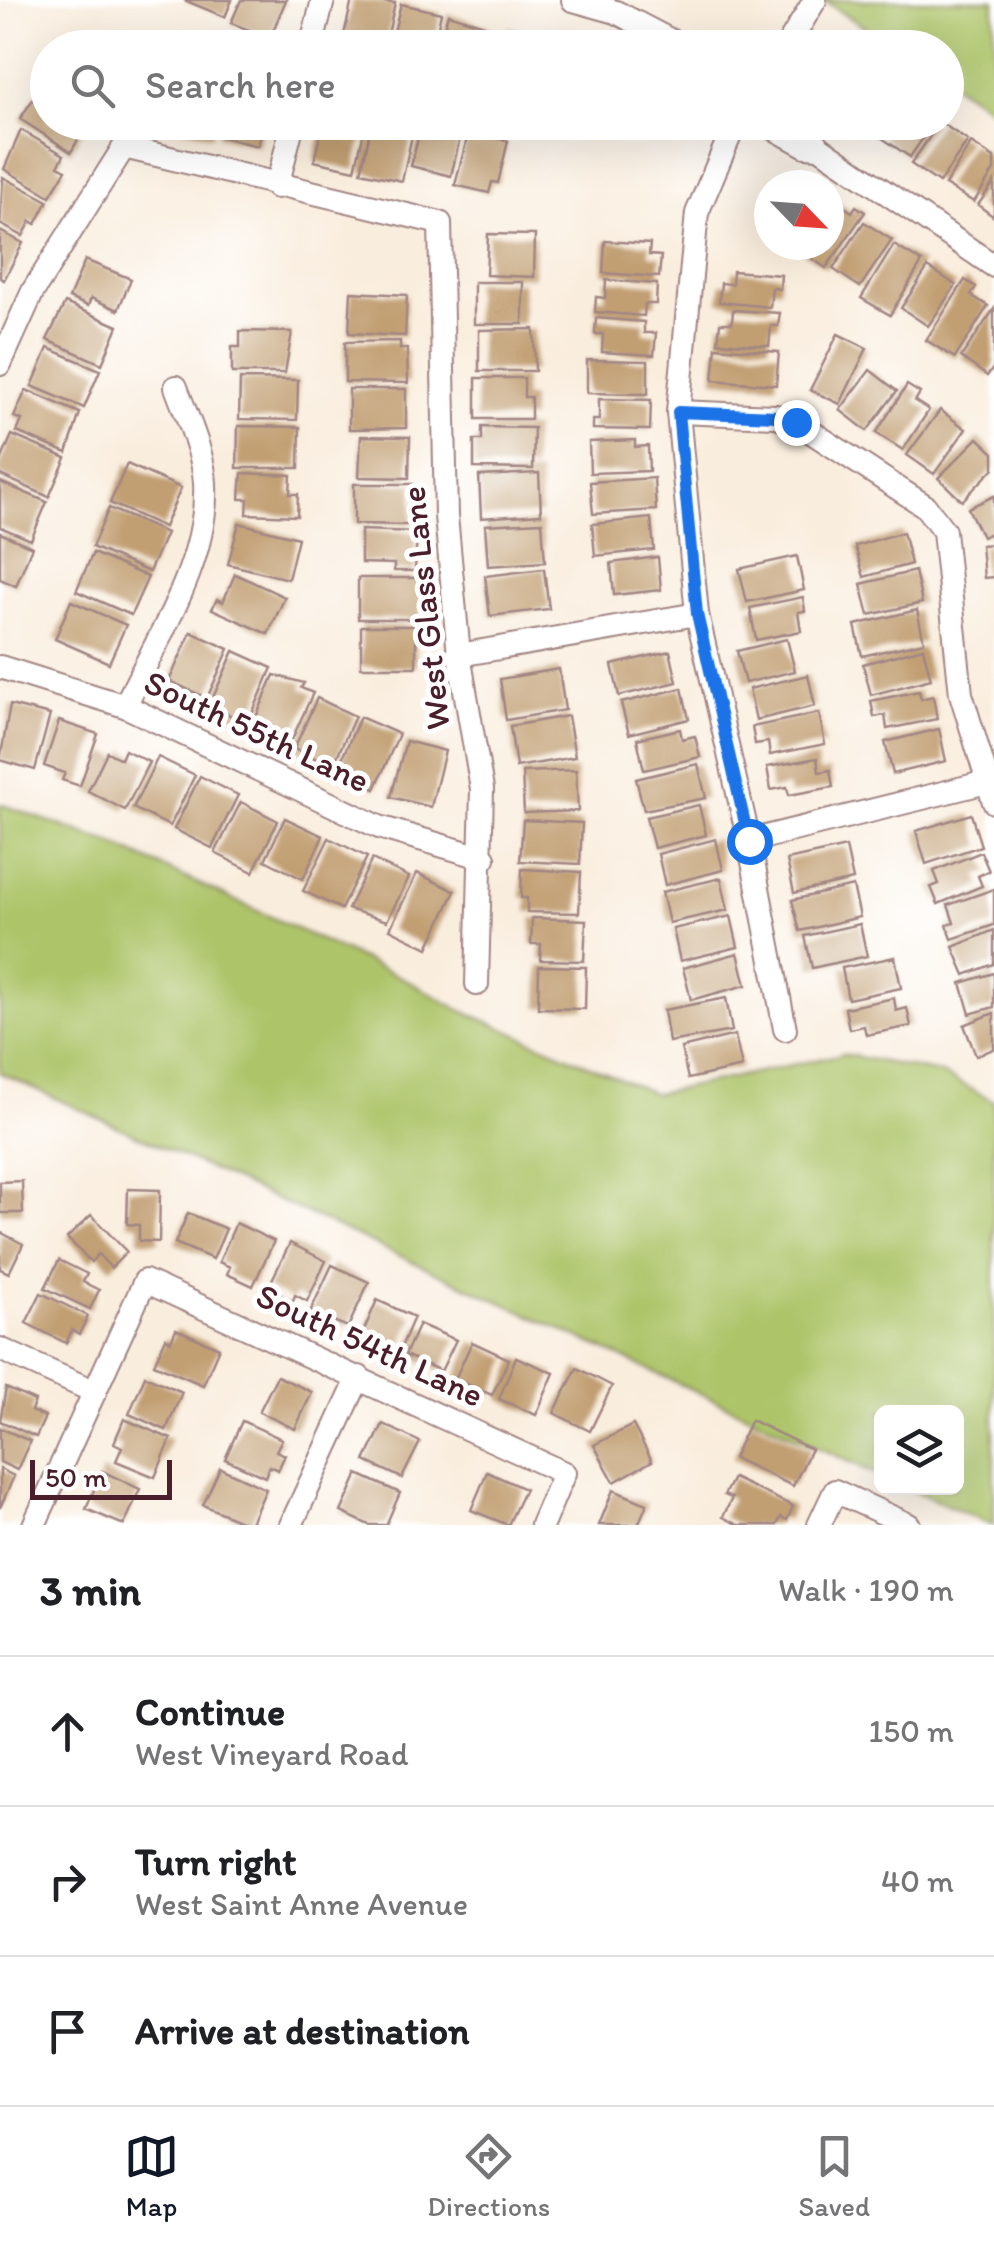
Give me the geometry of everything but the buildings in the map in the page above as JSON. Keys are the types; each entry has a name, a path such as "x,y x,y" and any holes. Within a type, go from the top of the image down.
{"street":[{"path":"316,30 323,0"},
{"path":"573,0 616,12 649,30"},
{"path":"796,30 814,0"},
{"path":"0,364 33,291 124,147 278,186 289,140"},
{"path":"725,140 697,214 678,412 697,614 749,841 786,1029"},
{"path":"796,140 819,148 994,266"},
{"path":"817,140 819,148"},
{"name":"West Glass Lane","path":"278,186 440,223 446,516 459,655 482,789 484,858 477,984"},
{"path":"125,706 192,563 203,517 201,457 176,387"},
{"path":"678,412 776,416 796,422 924,506 944,531 961,694 990,792 749,841"},
{"path":"459,655 697,614"},
{"name":"South 55th Lane","path":"0,667 125,706 379,827 484,858"},
{"name":"South 54th Lane","path":"95,1392 145,1281 359,1376 564,1474 542,1525"},
{"path":"0,1348 95,1392 34,1525"},
{"path":"291,1525 359,1376"},
{"path":"819,1525 835,1491 909,1525"}],"green space":[{"path":"823,0 994,0 994,111 964,91 964,30 869,30"},
{"path":"0,804 113,844 403,978 458,1009 655,1094 843,1054 940,1073 994,1101 994,1525 923,1495 964,1495 964,1405 874,1405 874,1473 0,1073"}],"route":[{"path":"749,841 688,560 678,412 776,416 796,422"}]}
